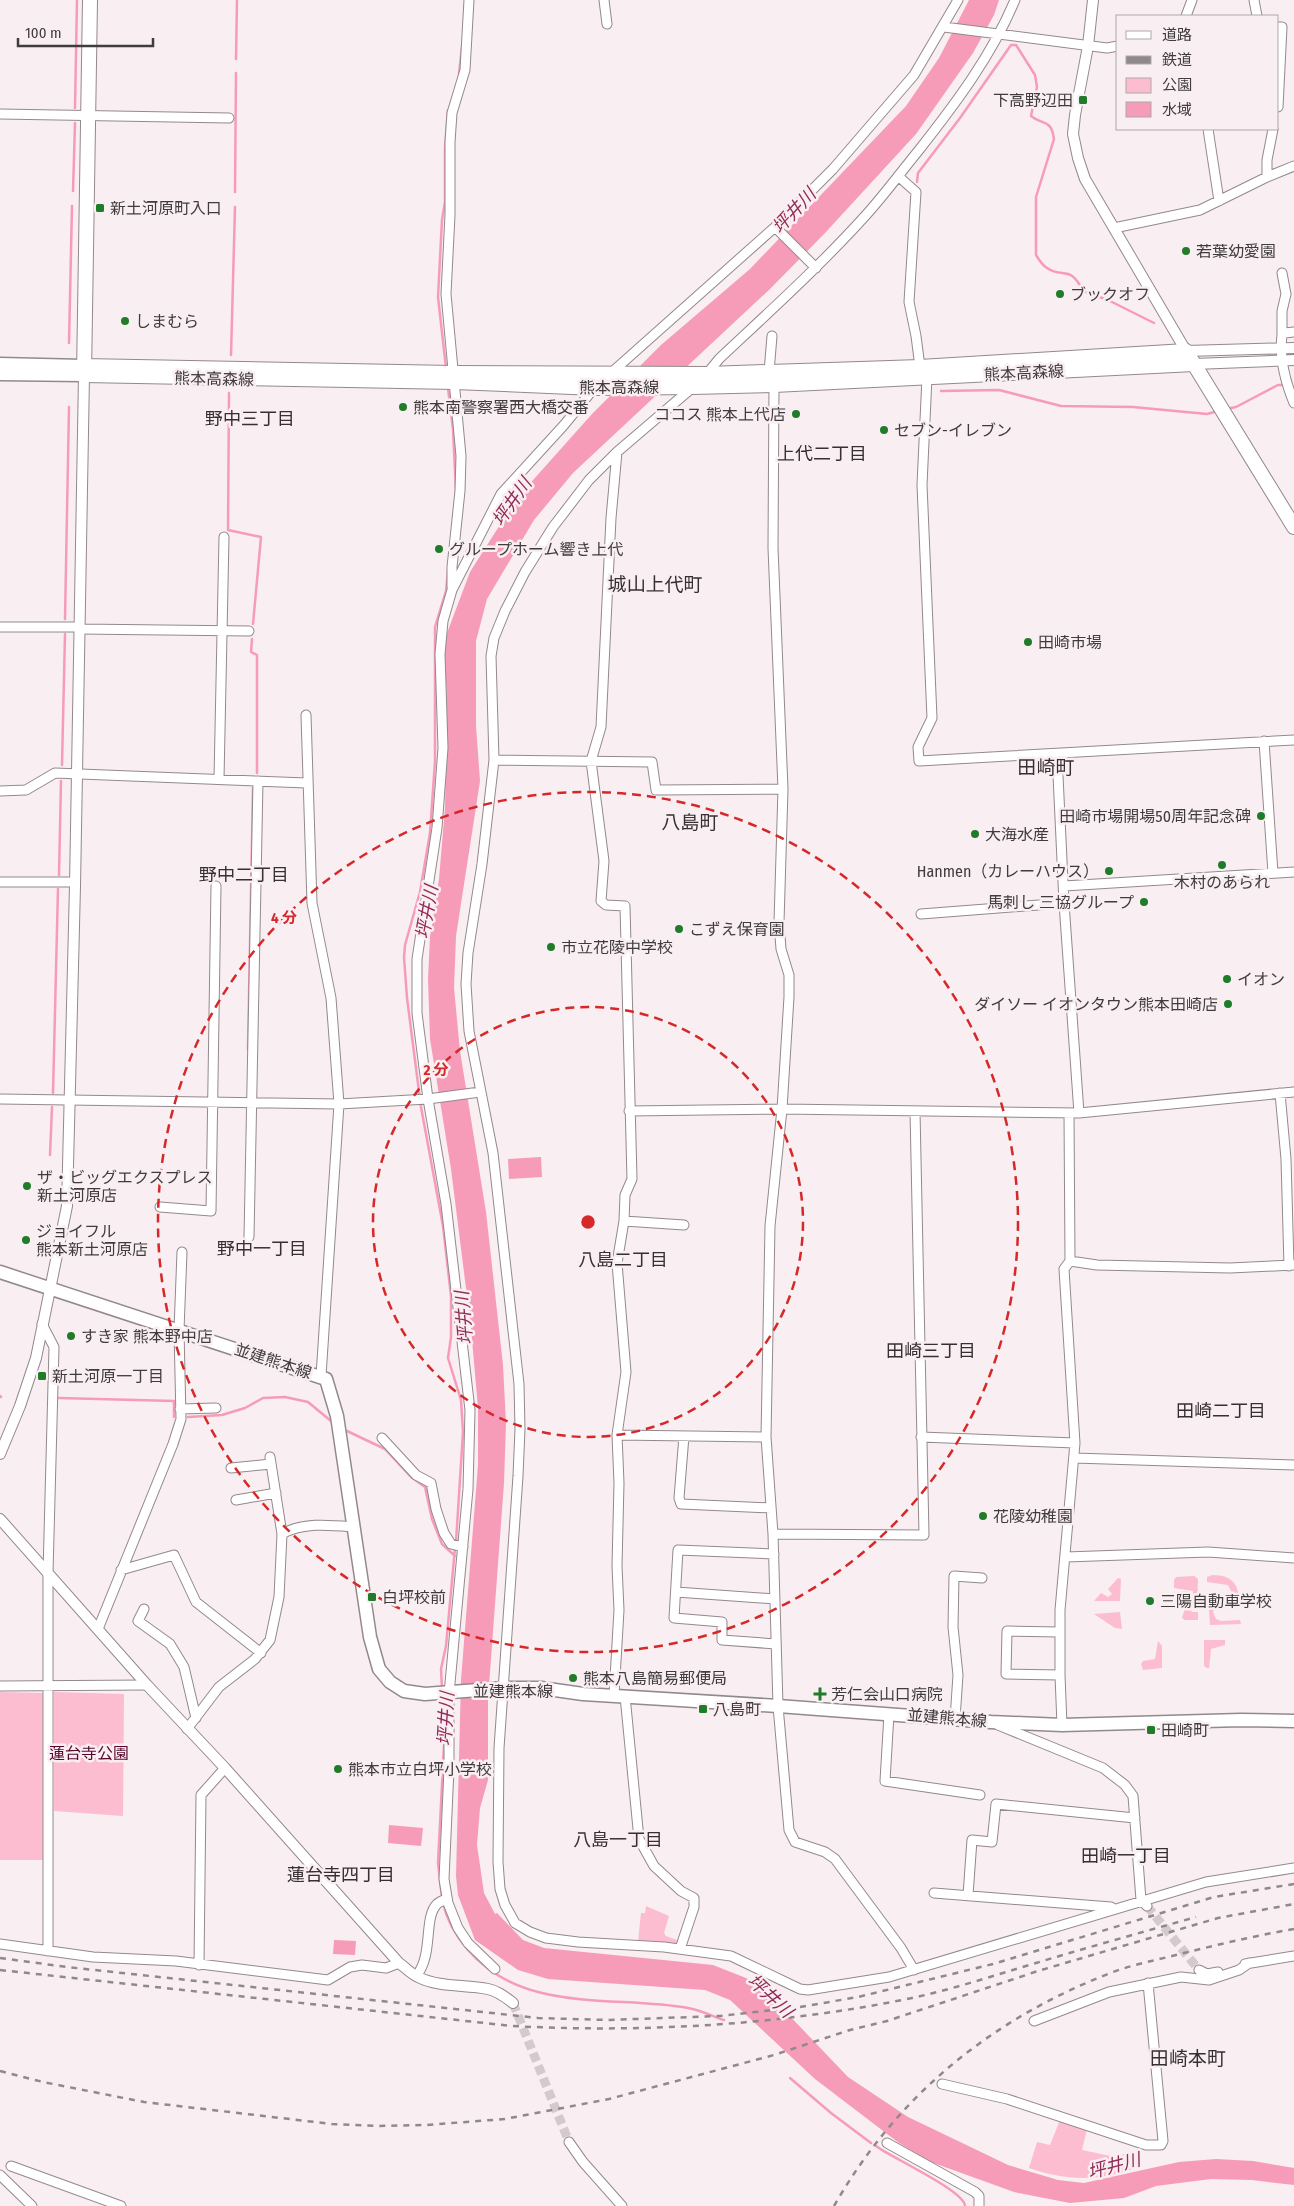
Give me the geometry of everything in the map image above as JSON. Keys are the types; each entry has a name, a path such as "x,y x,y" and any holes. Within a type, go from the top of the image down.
{"main road":[{"path":"84,371 90,0"},
{"path":"1186,351 1294,527"},
{"name":"熊本高森線","path":"923,372 1186,351"},
{"path":"0,364 84,371"},
{"name":"熊本高森線","path":"454,378 594,388 692,387 772,379 923,372 1194,364"},
{"path":"0,374 84,371"},
{"name":"熊本高森線","path":"84,371 454,378 610,374 707,374 772,379"},
{"name":"並建熊本線","path":"0,1272 326,1379 335,1405 370,1637 379,1669 390,1682 404,1691 425,1694 504,1688 541,1688 583,1694 620,1695 991,1722 1062,1725 1241,1720 1294,1721"}],"street":[{"path":"452,590 452,567 460,491 461,456 446,294 450,215 450,142 452,113 466,70 469,0"},
{"path":"604,0 607,24"},
{"path":"495,1969 468,1943 453,1919 447,1898 444,1860 452,1693 468,1490 470,1410 432,1099 417,1013 417,959 437,828 443,748 440,654 443,621 452,590 501,494 564,425 594,388 777,229 884,112 914,76 947,28 958,0"},
{"path":"1015,0 1001,33 937,127 867,214 719,359 707,374 617,452 589,480 553,527 525,572 505,611 494,638 491,656 494,760 482,864 469,944 466,984 476,1093 493,1153 519,1384 518,1476 500,1748 498,1862 500,1890 505,1905 516,1923 530,1932 546,1938 680,1949 730,1956 800,1989 808,1990 889,1977 1116,1908 1144,1903 1206,1882 1294,1868"},
{"path":"1093,0 1088,46 1074,115 1073,134 1085,180 1186,351 1294,348"},
{"path":"1186,15 1192,0"},
{"path":"1254,0 1257,15"},
{"path":"1279,27 1282,27 1279,87"},
{"path":"947,28 1001,33 1088,46 1108,48 1116,46"},
{"path":"0,114 229,118"},
{"path":"1208,130 1218,201"},
{"path":"1267,177 1273,130"},
{"path":"1114,228 1200,210 1294,166"},
{"path":"898,176 916,192 909,302 923,372 922,485 932,718 918,747 919,761 1294,740"},
{"path":"777,229 814,266"},
{"path":"1282,273 1286,294 1282,312 1282,360 1285,379 1294,403"},
{"path":"1282,335 1294,332"},
{"path":"772,336 773,548 783,789 779,922 781,949 789,976 782,1109 770,1226 766,1437 774,1554 778,1706 791,1837 795,1842 826,1852 835,1859 901,1948 914,1970"},
{"path":"1194,364 1294,360"},
{"path":"0,1454 20,1406 36,1358 67,1206 71,1100 84,371"},
{"path":"617,452 611,518 601,727 591,761 604,861 601,901 606,905 625,906 632,1178 625,1195 624,1221 617,1263 626,1372 617,1435 619,1483 617,1566 620,1695 639,1839 654,1866 681,1890 694,1898 694,1907 680,1949"},
{"path":"219,780 224,537"},
{"path":"0,627 249,631"},
{"path":"306,715 312,903 331,998 339,1104 321,1376"},
{"path":"1264,741 1273,873"},
{"path":"1057,754 1064,903 1079,1113"},
{"path":"494,760 652,762 656,790 783,789"},
{"path":"0,791 26,790 55,773 307,783"},
{"path":"249,1237 258,781"},
{"path":"1064,886 1294,872"},
{"path":"0,882 75,882"},
{"path":"160,1207 211,1212 216,886"},
{"path":"921,914 1064,903"},
{"path":"629,1111 782,1109 1079,1113 1294,1092"},
{"path":"0,1098 339,1104 432,1099 476,1093"},
{"path":"1070,1261 1097,1265 1230,1268 1292,1266 1280,1093"},
{"path":"773,1534 924,1535 915,1111"},
{"path":"1062,1725 1059,1632 1074,1458 1064,1269 1070,1261 1069,1113"},
{"path":"624,1221 684,1225"},
{"path":"98,1630 173,1444 181,1419 179,1330 182,1252"},
{"path":"42,1324 54,1347 48,1573 50,1686 48,1951"},
{"path":"180,1409 216,1408"},
{"path":"617,1435 766,1437"},
{"path":"684,1436 679,1498 681,1504 771,1508"},
{"path":"921,1437 1074,1443"},
{"path":"382,1438 416,1475 431,1483 436,1509 444,1534 452,1544 463,1547"},
{"path":"1074,1458 1294,1465"},
{"path":"187,1729 219,1687 261,1653 270,1640 276,1621 282,1534 270,1460 231,1468"},
{"path":"236,1500 276,1493"},
{"path":"0,1520 399,1962 416,1976 448,1986 488,1989 513,2002"},
{"path":"282,1534 293,1528 324,1525 354,1527"},
{"path":"774,1554 678,1550 674,1618 722,1622 722,1640 776,1644"},
{"path":"1066,1556 1208,1552 1294,1558"},
{"path":"121,1570 174,1555 196,1602 261,1653"},
{"path":"955,1719 958,1675 952,1627 954,1576 982,1578"},
{"path":"676,1592 775,1599"},
{"path":"144,1609 138,1621 170,1644 184,1667 196,1718"},
{"path":"1059,1632 1008,1631 1006,1674 1060,1675"},
{"path":"0,1686 147,1685"},
{"path":"889,1714 885,1781 980,1795"},
{"path":"991,1722 1103,1768 1125,1785 1133,1796 1144,1903"},
{"path":"199,1965 201,1795 225,1768"},
{"path":"968,1895 972,1840 992,1842 996,1804 1134,1818"},
{"path":"934,1893 1116,1908"},
{"path":"416,1976 423,1968 426,1958 431,1916 434,1908 447,1898"},
{"path":"0,1944 93,1957 176,1961 328,1980 350,1967 362,1964 386,1968 399,1962"},
{"path":"1199,1970 1207,1974 1214,1974 1249,1964 1294,1956"},
{"path":"1034,2021 1109,1992 1181,1977 1209,1980 1249,1964"},
{"path":"942,2084 1007,2099 1029,2108 1146,2145 1161,2145 1163,2141 1148,1983"},
{"path":"569,2142 582,2162 622,2206"},
{"path":"887,2143 974,2192 979,2196 979,2206"},
{"path":"11,2166 121,2206"},
{"path":"0,2175 32,2206"}],"green space":[{"path":"1212,1575 1226,1577 1235,1584 1239,1594 1240,1608 1230,1609 1232,1593 1228,1585 1207,1582 1207,1577"},
{"path":"1194,1576 1198,1580 1197,1609 1192,1607 1193,1591 1174,1588 1176,1577"},
{"path":"1118,1578 1121,1579 1120,1601 1094,1601 1101,1593 1108,1597 1112,1594 1108,1589"},
{"path":"1187,1591 1191,1598 1189,1608 1192,1612 1198,1612 1198,1620 1185,1620 1182,1618 1186,1605 1185,1599 1174,1593"},
{"path":"1208,1595 1213,1595 1217,1600 1213,1612 1216,1619 1221,1621 1240,1620 1241,1624 1210,1625"},
{"path":"1120,1612 1122,1629 1115,1628 1094,1614"},
{"path":"1204,1640 1225,1640 1225,1645 1211,1649 1209,1668 1204,1666"},
{"path":"1158,1641 1162,1646 1162,1668 1143,1670 1141,1664 1143,1661 1155,1659"},
{"name":"蓮台寺公園","path":"0,1692 44,1693 43,1860 0,1860"},
{"name":"蓮台寺公園","path":"54,1692 124,1694 123,1816 54,1811"},
{"path":"646,1906 669,1916 664,1933 666,1936 677,1940 676,1945 638,1941 641,1913 645,1913"},
{"path":"1060,2120 1087,2129 1082,2150 1120,2158 1123,2154 1130,2156 1132,2169 1106,2176 1080,2178 1055,2175 1029,2168 1037,2142 1050,2145"}],"water":[{"name":"坪井川","path":"969,0 999,0 994,15 973,53 916,134 825,233 770,289 573,473 534,520 487,599 476,641 476,726 480,781 456,936 454,988 460,1051 486,1212 503,1365 506,1423 504,1483 488,1699 488,1780 480,1808 477,1845 484,1893 495,1914 497,1913 523,1940 544,1948 713,1965 746,1978 763,1988 848,2077 908,2117 1008,2165 1058,2180 1084,2183 1179,2162 1216,2159 1253,2161 1294,2168 1294,2185 1252,2180 1211,2179 1156,2186 1124,2198 1070,2203 1014,2192 931,2162 899,2143 815,2079 730,2000 705,1990 548,1979 518,1970 475,1940 458,1895 456,1876 461,1680 478,1465 478,1408 471,1328 451,1169 430,1039 428,979 430,937 439,879 445,808 447,701 444,641 470,572 517,498 592,414 661,345 750,269 906,106 939,58"},
{"path":"541,1157 542,1177 509,1179 508,1159"},
{"path":"389,1825 423,1828 421,1846 388,1843"},
{"path":"334,1940 356,1941 355,1955 333,1954"}],"waterway":[{"path":"75,108 77,0"},
{"path":"236,59 237,0"},
{"path":"917,182 918,173 960,118 1011,45 1016,45 1035,75 1037,87 1031,116 1049,125 1054,139 1036,197 1036,255 1047,268 1074,278 1083,291 1108,300 1154,323"},
{"path":"459,74 462,47"},
{"path":"235,192 236,73"},
{"path":"446,368 438,297 442,220 445,202 445,148 448,110"},
{"path":"73,191 75,123"},
{"path":"69,343 72,206"},
{"path":"231,355 235,207"},
{"path":"1226,409 1236,407 1278,385 1285,385"},
{"name":"坪井川","path":"448,388 453,429 456,493 446,591 435,627 435,761 430,833 420,892 405,945 404,957 407,998 421,1107 443,1226 451,1296 451,1337 448,1358 461,1400 463,1432 456,1542"},
{"path":"941,391 999,390 1061,406 1133,407 1207,414 1218,411"},
{"path":"229,393 228,530 261,537 253,624"},
{"path":"65,619 69,407"},
{"path":"62,765 65,634"},
{"path":"252,639 251,652 257,655 257,773"},
{"path":"59,875 61,781"},
{"path":"248,1049 253,788"},
{"path":"53,1093 58,889"},
{"path":"50,1155 52,1107"},
{"path":"188,1417 222,1415 245,1408 263,1398 285,1397 308,1402 331,1421"},
{"path":"59,1398 174,1401 174,1417"},
{"path":"347,1431 385,1449 411,1477 425,1487 432,1519 442,1544 455,1556"},
{"name":"坪井川","path":"442,1689 441,1669 446,1646 455,1548"},
{"name":"坪井川","path":"442,1697 445,1716"},
{"name":"坪井川","path":"442,1898 438,1863 445,1726"},
{"path":"443,1903 453,1928 468,1950 490,1970 515,1984 542,1993 571,1998 660,2004 688,2008 724,2020"},
{"path":"790,2078 831,2113 871,2143"},
{"path":"876,2146 941,2183 962,2200 965,2206"}],"tunnel":[{"path":"1147,1906 1199,1970"},
{"path":"513,2003 569,2142"}],"railway":[{"path":"0,1958 67,1967 538,2018 607,2020 720,2016 800,2007 858,1997 993,1964 1214,1897 1294,1884"},
{"path":"0,2071 43,2082 144,2102 332,2124 378,2126 426,2125 505,2119 609,2099 774,2055 850,2030 887,2021 1038,1971 1218,1918 1294,1904"},
{"path":"0,1970 512,2026 613,2028 713,2025 813,2015 912,1998 1196,1917"},
{"path":"834,2206 859,2166 888,2129 919,2095 952,2064 1028,2012 1069,1991 1113,1972 1217,1945 1294,1929"}],"place":[{"name":"下高野辺田","path":"1083,100"},
{"name":"新土河原町入口","path":"100,208"},
{"name":"若葉幼愛園","path":"1186,251"},
{"name":"ブックオフ","path":"1060,294"},
{"name":"しまむら","path":"125,321"},
{"name":"熊本南警察署西大橋交番","path":"403,407"},
{"name":"ココス 熊本上代店","path":"796,414"},
{"name":"セブン-イレブン","path":"884,430"},
{"name":"グループホーム響き上代","path":"439,549"},
{"name":"田崎市場","path":"1028,642"},
{"name":"田崎市場開場50周年記念碑","path":"1261,816"},
{"name":"大海水産","path":"975,834"},
{"name":"木村のあられ","path":"1222,865"},
{"name":"Hanmen（カレーハウス）","path":"1109,871"},
{"name":"馬刺し 三協グループ","path":"1144,902"},
{"name":"こずえ保育園","path":"679,929"},
{"name":"市立花陵中学校","path":"551,947"},
{"name":"イオン","path":"1227,979"},
{"name":"ダイソー イオンタウン熊本田崎店","path":"1228,1004"},
{"name":"ザ・ビッグエクスプレス 新土河原店","path":"27,1186"},
{"name":"ジョイフル 熊本新土河原店","path":"26,1240"},
{"name":"すき家 熊本野中店","path":"71,1336"},
{"name":"新土河原一丁目","path":"42,1376"},
{"name":"花陵幼稚園","path":"983,1516"},
{"name":"白坪校前","path":"372,1597"},
{"name":"三陽自動車学校","path":"1150,1601"},
{"name":"熊本八島簡易郵便局","path":"573,1678"},
{"name":"芳仁会山口病院","path":"820,1694"},
{"name":"八島町","path":"703,1709"},
{"name":"田崎町","path":"1151,1730"},
{"name":"熊本市立白坪小学校","path":"338,1769"}],"district":[{"name":"野中三丁目","path":"250,419"},
{"name":"上代二丁目","path":"822,454"},
{"name":"城山上代町","path":"655,584"},
{"name":"田崎町","path":"1046,767"},
{"name":"八島町","path":"690,822"},
{"name":"野中二丁目","path":"244,875"},
{"name":"野中一丁目","path":"262,1249"},
{"name":"八島二丁目","path":"623,1260"},
{"name":"田崎三丁目","path":"931,1351"},
{"name":"田崎二丁目","path":"1221,1411"},
{"name":"八島一丁目","path":"618,1840"},
{"name":"田崎一丁目","path":"1126,1856"},
{"name":"蓮台寺四丁目","path":"341,1875"},
{"name":"田崎本町","path":"1188,2058"}]}
